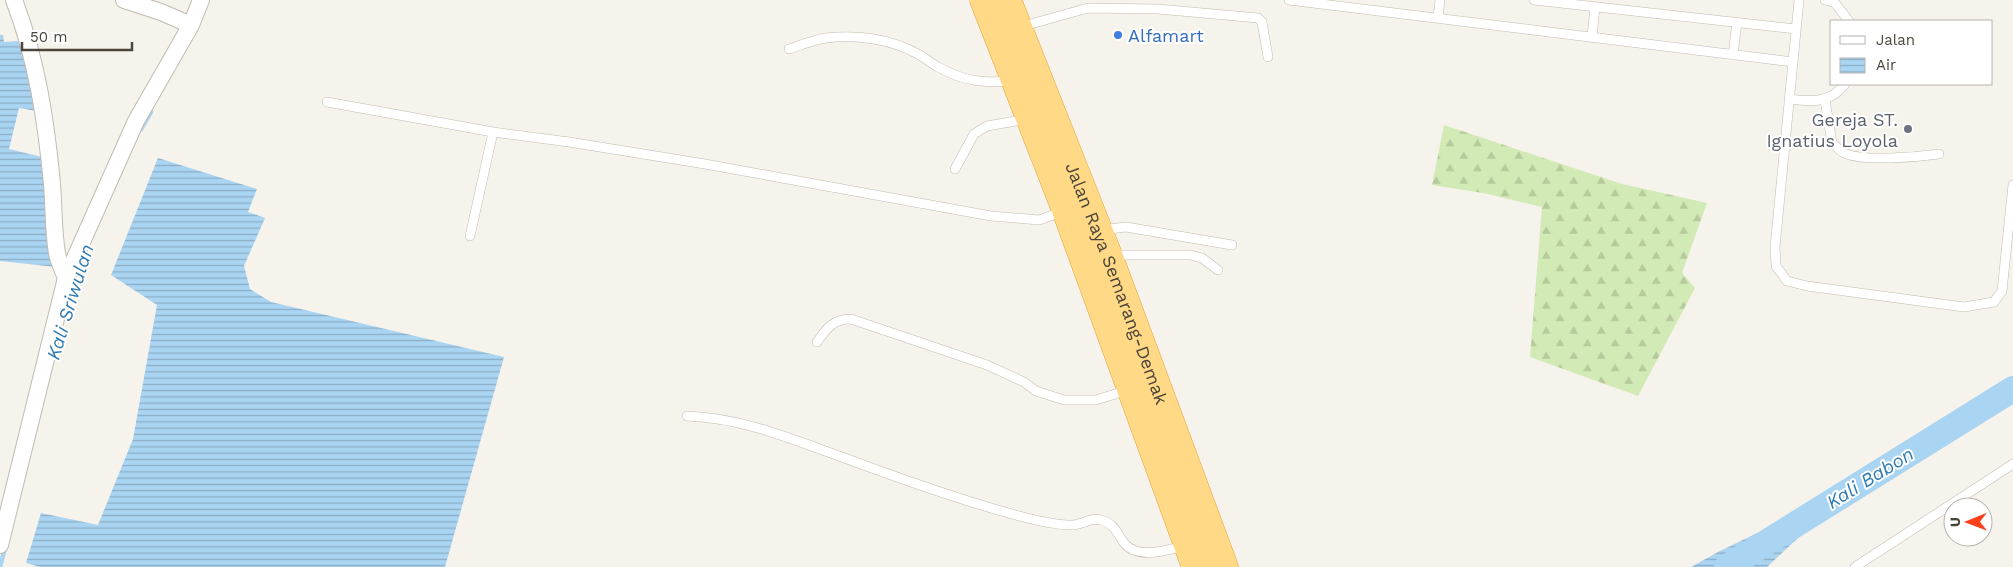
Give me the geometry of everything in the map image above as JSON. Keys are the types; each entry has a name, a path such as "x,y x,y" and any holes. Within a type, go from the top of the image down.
{"highway":[{"name":"Jalan Raya Semarang-Demak","path":"984,0 1066,210 1192,556"},
{"name":"Jalan Raya Semarang-Demak","path":"1007,0 1108,255 1224,567"}],"street":[{"path":"14,0 26,31 39,85 52,185 57,255 66,278"},
{"path":"124,0 191,25"},
{"path":"0,545 66,278 136,121 191,25 201,0"}],"lane":[{"path":"1289,0 1793,62"},
{"path":"1438,18 1440,0"},
{"path":"1534,0 1796,29"},
{"path":"1799,0 1775,247 1776,266 1787,281 1807,286 1964,307 1994,302 2002,291 2013,185"},
{"path":"1831,1 1848,20"},
{"path":"1592,37 1595,7"},
{"path":"1018,28 1056,15 1088,8 1158,9 1258,18 1262,22 1268,57"},
{"path":"1733,54 1737,22"},
{"path":"789,48 824,38 853,36 891,43 915,52 939,68 970,81 1015,80"},
{"path":"1790,99 1810,102 1825,100 1839,92 1844,85"},
{"path":"1825,100 1832,144 1845,153 1866,157 1939,154"},
{"path":"327,102 493,132 569,142 715,166 991,216 1038,220 1066,210"},
{"path":"956,169 974,134 987,126 1030,118"},
{"path":"470,236 493,132"},
{"path":"1098,230 1126,227 1232,244"},
{"path":"1108,255 1190,255 1202,258 1218,270"},
{"path":"817,342 829,325 841,319 851,319 987,365 1024,382 1036,391 1064,400 1096,400 1131,389"},
{"path":"686,416 723,419 791,437 939,493 1014,515 1074,525 1088,519 1100,519 1112,525 1126,545 1140,552 1192,556"},
{"path":"1855,567 2013,464"}],"green space":[{"path":"1444,125 1622,184 1707,203 1682,273 1695,288 1638,396 1530,357 1542,207 1483,193 1432,185"}],"water":[{"path":"0,35 3,35 4,42 21,41 37,111 19,108 9,149 42,157 56,267 0,261"},
{"path":"158,158 257,189 248,212 265,218 244,266 250,289 271,302 504,357 445,567 40,567 26,563 41,513 98,525 133,439 157,305 111,275"},
{"path":"1786,519 1798,538 1767,567 1691,567 1718,552"}],"waterway":[{"name":"Kali Sriwulan","path":"141,129 151,112"},
{"name":"Kali Babon","path":"1727,567 2013,389"},
{"name":"Kali Sriwulan","path":"0,567 5,548"}],"place":[{"name":"Alfamart","path":"1118,35"},
{"name":"Gereja ST. Ignatius Loyola","path":"1908,129"}]}
